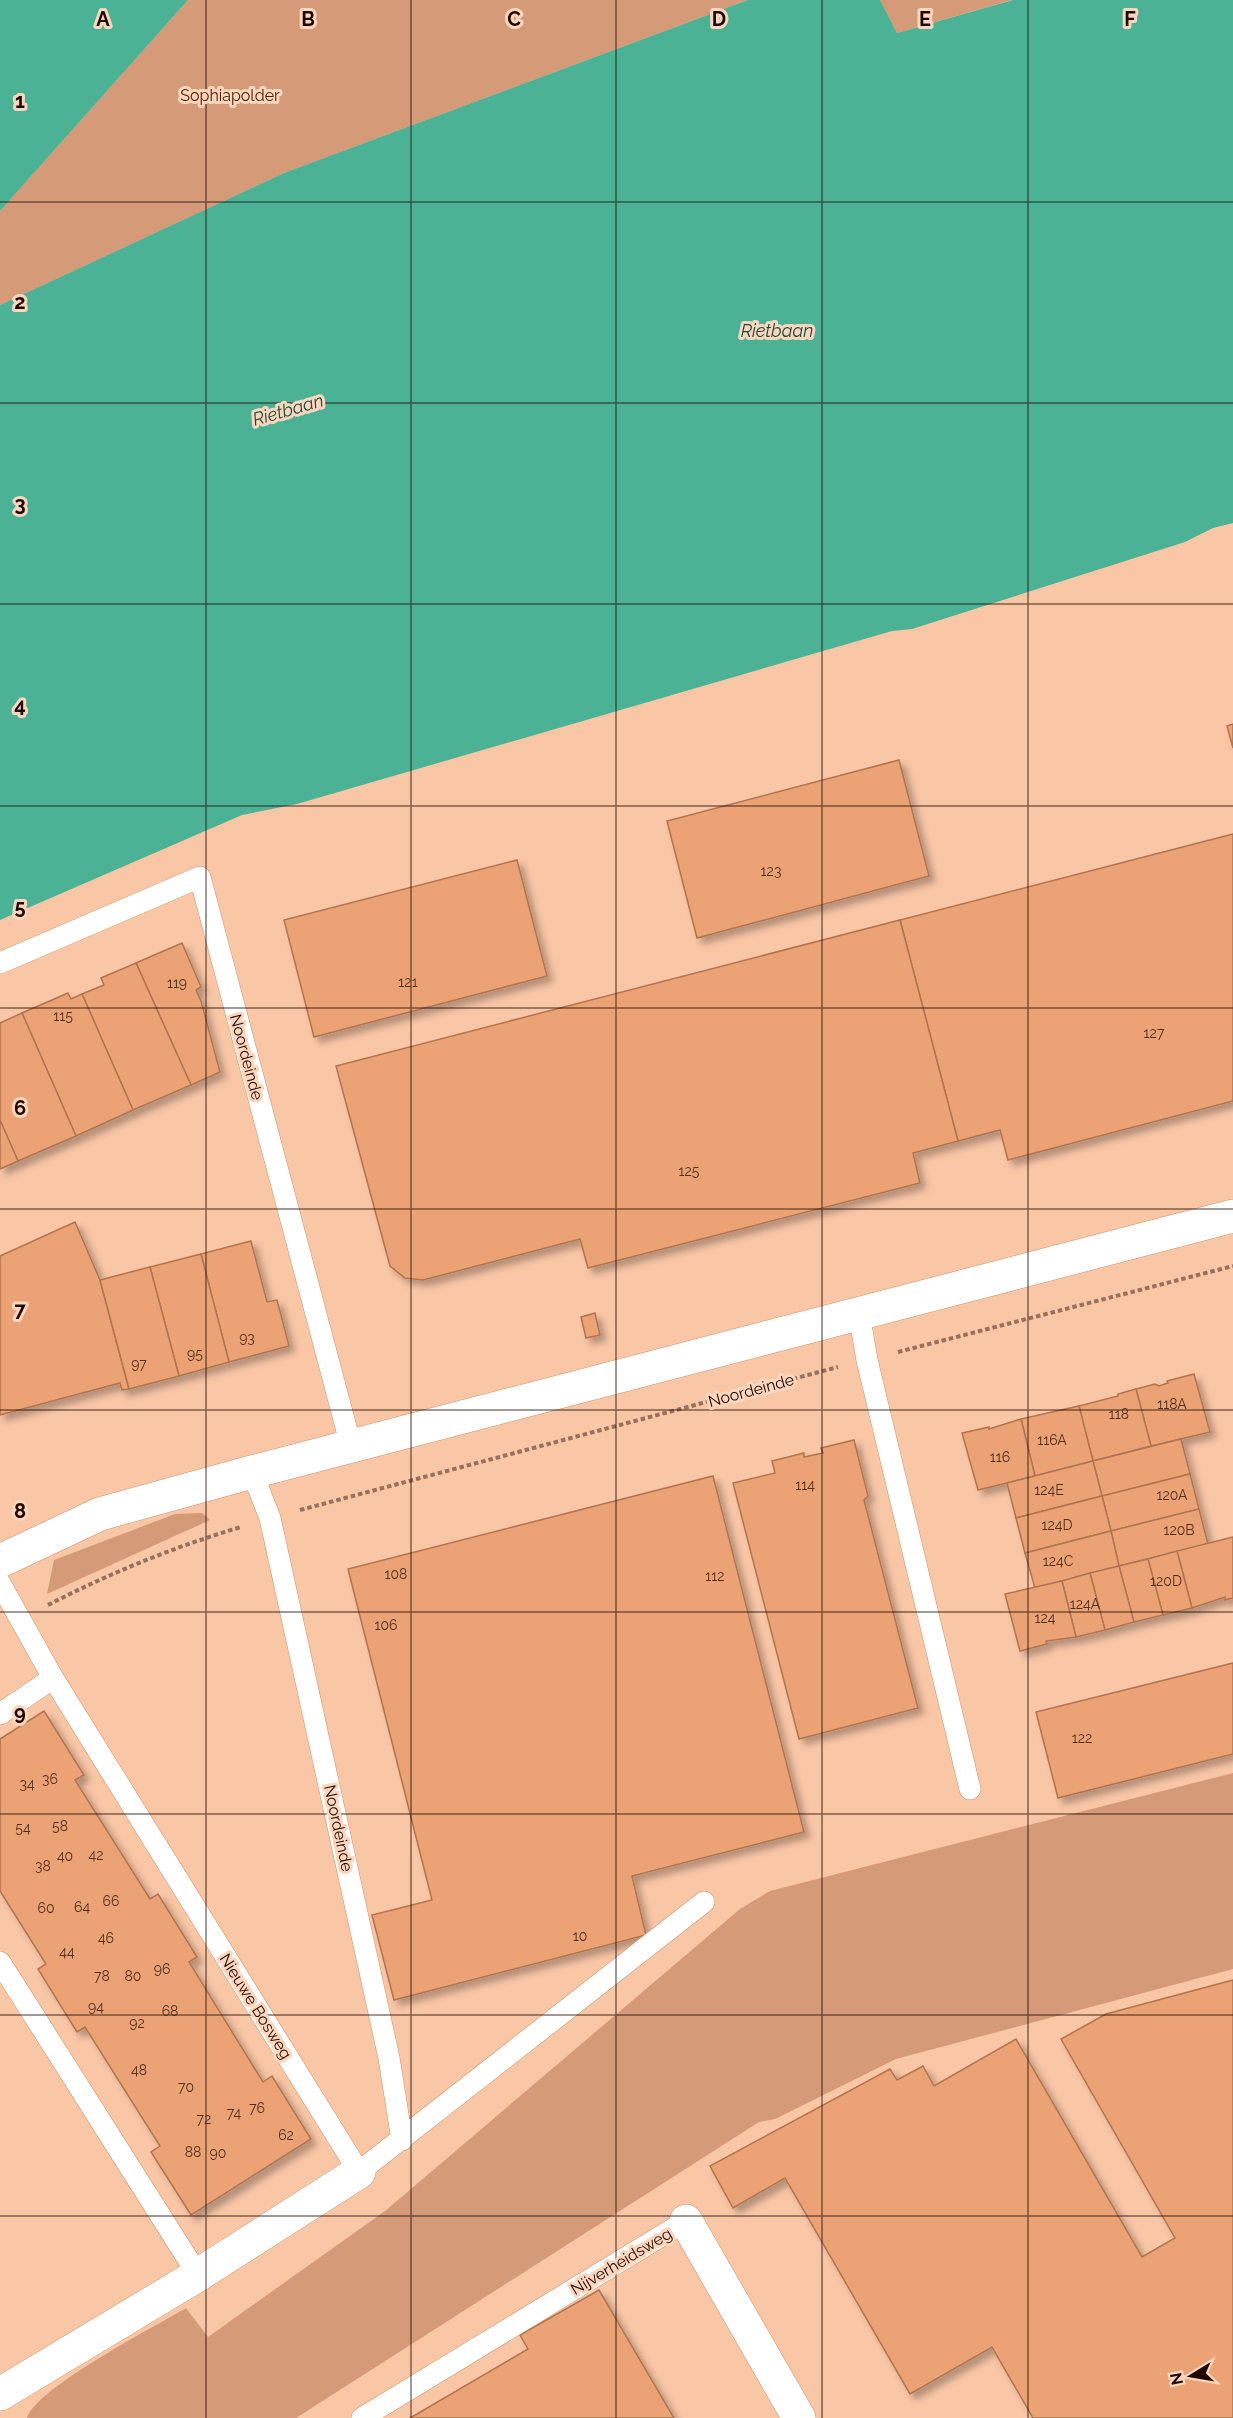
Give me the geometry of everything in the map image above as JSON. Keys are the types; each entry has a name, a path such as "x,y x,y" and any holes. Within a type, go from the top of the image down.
{"main road":[{"path":"0,1561 100,1514 252,1472 1233,1216"},
{"path":"0,2394 198,2275 359,2172"},
{"name":"Nijverheidsweg","path":"686,2221 799,2418"}],"lane":[{"name":"Noordeinde","path":"0,963 200,877 351,1446"},
{"path":"860,1313 867,1360 970,1789"},
{"name":"Noordeinde","path":"252,1472 270,1518 389,2058 402,2140"},
{"name":"Nieuwe Bosweg","path":"0,1583 18,1620 52,1678 359,2172"},
{"path":"0,1714 52,1678"},
{"path":"359,2172 704,1902"},
{"path":"0,1962 198,2275"},
{"name":"Nijverheidsweg","path":"362,2418 686,2221"}],"path":[{"name":"Noordeinde","path":"18,1620 94,1582 168,1551 270,1518 1233,1266"}],"green space":[{"name":"Sophiapolder","path":"188,0 748,0 284,173 0,305 0,211"},
{"path":"880,0 1012,0 897,33"},
{"path":"202,1513 210,1520 47,1594 54,1560 175,1514"},
{"path":"1233,1773 1233,1969 896,2059 775,2119 759,2122 296,2418 27,2418 35,2405 73,2375 186,2308 208,2337 385,2211 740,1909 770,1891"}],"water":[{"path":"0,0 188,0 0,211"},
{"name":"Rietbaan","path":"748,0 880,0 897,33 1013,0 1233,0 1233,523 1213,528 1185,542 912,629 892,631 297,804 242,815 0,920 0,305 284,173"}],"building":[{"path":"1233,724 1233,748 1227,726"},
{"path":"899,760 929,876 697,938 667,821"},
{"path":"1233,834 1233,1101 1008,1160 1000,1130 958,1141 900,920"},
{"path":"517,860 547,976 314,1037 284,920"},
{"path":"900,920 958,1141 913,1153 920,1183 588,1268 580,1239 423,1280 405,1278 390,1266 336,1066"},
{"path":"182,943 201,987 196,990 220,1072 191,1085 136,963"},
{"path":"136,963 191,1085 133,1110 82,994 104,985 101,978"},
{"path":"68,993 71,999 82,994 133,1110 76,1136 22,1013"},
{"path":"22,1013 76,1136 18,1161 0,1120 0,1023"},
{"path":"0,1120 18,1161 0,1169"},
{"path":"75,1222 100,1280 129,1389 122,1390 120,1383 0,1415 0,1256"},
{"path":"251,1241 267,1302 277,1300 289,1346 229,1362 201,1254"},
{"path":"201,1254 229,1362 179,1376 150,1267"},
{"path":"150,1267 179,1376 129,1389 100,1280"},
{"path":"595,1313 600,1335 586,1338 581,1317"},
{"path":"1194,1374 1210,1432 1151,1446 1136,1389 1155,1384 1159,1386 1168,1383 1167,1381"},
{"path":"1136,1389 1151,1446 1093,1461 1079,1406"},
{"path":"1079,1406 1093,1461 1035,1476 1021,1419"},
{"path":"1021,1419 1035,1476 978,1490 962,1433 989,1427 989,1429"},
{"path":"1181,1439 1190,1474 1102,1496 1093,1461"},
{"path":"854,1440 868,1496 864,1500 918,1708 799,1739 733,1483 775,1473 772,1461 804,1453 804,1457 823,1453 821,1448"},
{"path":"1093,1461 1102,1496 1016,1518 1007,1483"},
{"path":"1190,1474 1199,1509 1111,1531 1102,1496"},
{"path":"713,1476 804,1832 632,1876 646,1935 394,2000 372,1915 432,1900 348,1569"},
{"path":"1102,1496 1111,1531 1025,1553 1016,1518"},
{"path":"1199,1509 1208,1544 1119,1566 1111,1531"},
{"path":"1111,1531 1119,1566 1035,1588 1025,1553"},
{"path":"1233,1537 1233,1598 1225,1600 1225,1597 1192,1608 1177,1551"},
{"path":"1177,1551 1192,1608 1163,1615 1148,1559"},
{"path":"1148,1559 1163,1615 1134,1622 1119,1566"},
{"path":"1119,1566 1134,1622 1105,1630 1090,1573"},
{"path":"1090,1573 1105,1630 1076,1637 1062,1581"},
{"path":"1062,1581 1076,1637 1046,1641 1047,1644 1020,1651 1005,1594"},
{"path":"1233,1663 1233,1754 1058,1798 1036,1712"},
{"path":"44,1711 84,1775 75,1780 150,1899 158,1894 197,1957 189,1962 263,2082 272,2076 311,2139 191,2215 151,2152 160,2146 85,2027 77,2032 38,1969 46,1964 0,1891 0,1739"},
{"path":"1233,1980 1233,2418 1033,2418 992,2347 910,2394 785,2178 733,2208 710,2166 890,2069 897,2080 923,2066 934,2086 1016,2039 1142,2257 1175,2238 1061,2039 1106,2014"},
{"path":"599,2290 674,2418 410,2418 528,2349 520,2335"}]}
